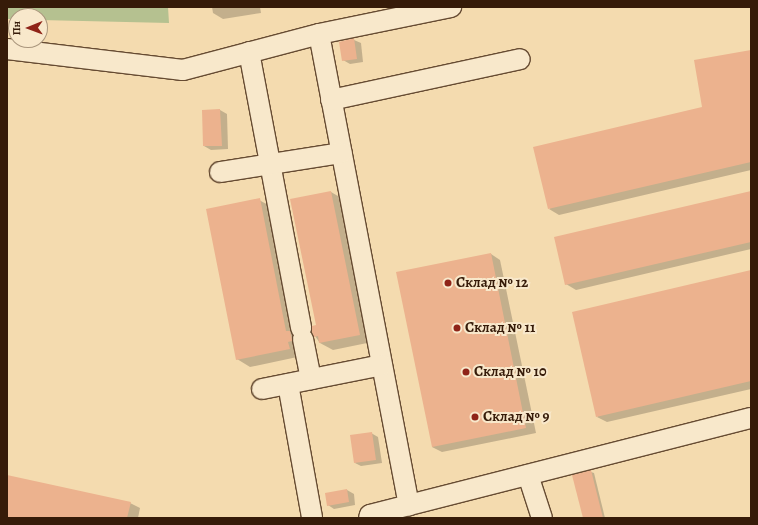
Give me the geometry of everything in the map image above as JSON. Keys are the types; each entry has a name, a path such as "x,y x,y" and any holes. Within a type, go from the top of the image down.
{"street":[{"path":"7,48 183,70 319,34 451,7"},
{"path":"319,34 409,505"},
{"path":"249,52 271,164 275,199 311,379"},
{"path":"331,100 520,59"},
{"path":"220,172 342,153"},
{"path":"262,389 382,365"},
{"path":"288,384 312,518"},
{"path":"369,518 370,515 751,418"},
{"path":"528,475 542,518"}],"green space":[{"path":"7,7 168,7 169,23 48,20 48,8 8,8 7,19"}],"building":[{"path":"354,38 357,59 342,61 339,42"},
{"path":"751,50 751,162 548,209 533,147 702,107 694,60"},
{"path":"220,109 222,146 203,146 202,110"},
{"path":"331,191 360,335 319,343 318,336 314,337 312,332 312,326 316,325 290,199"},
{"path":"751,191 751,242 565,285 554,237"},
{"path":"260,198 286,331 290,331 292,341 288,342 290,349 236,360 206,209"},
{"path":"491,253 526,428 432,447 396,272"},
{"path":"751,270 751,381 596,417 572,312"},
{"path":"372,432 376,460 354,463 350,435"},
{"path":"591,470 603,518 583,518 572,475"},
{"path":"7,475 131,502 127,518 7,518"},
{"path":"347,489 349,502 327,506 325,493"}],"place":[{"name":"Склад № 12","path":"448,283"},
{"name":"Склад № 11","path":"457,328"},
{"name":"Склад № 10","path":"466,372"},
{"name":"Склад № 9","path":"475,417"}]}
